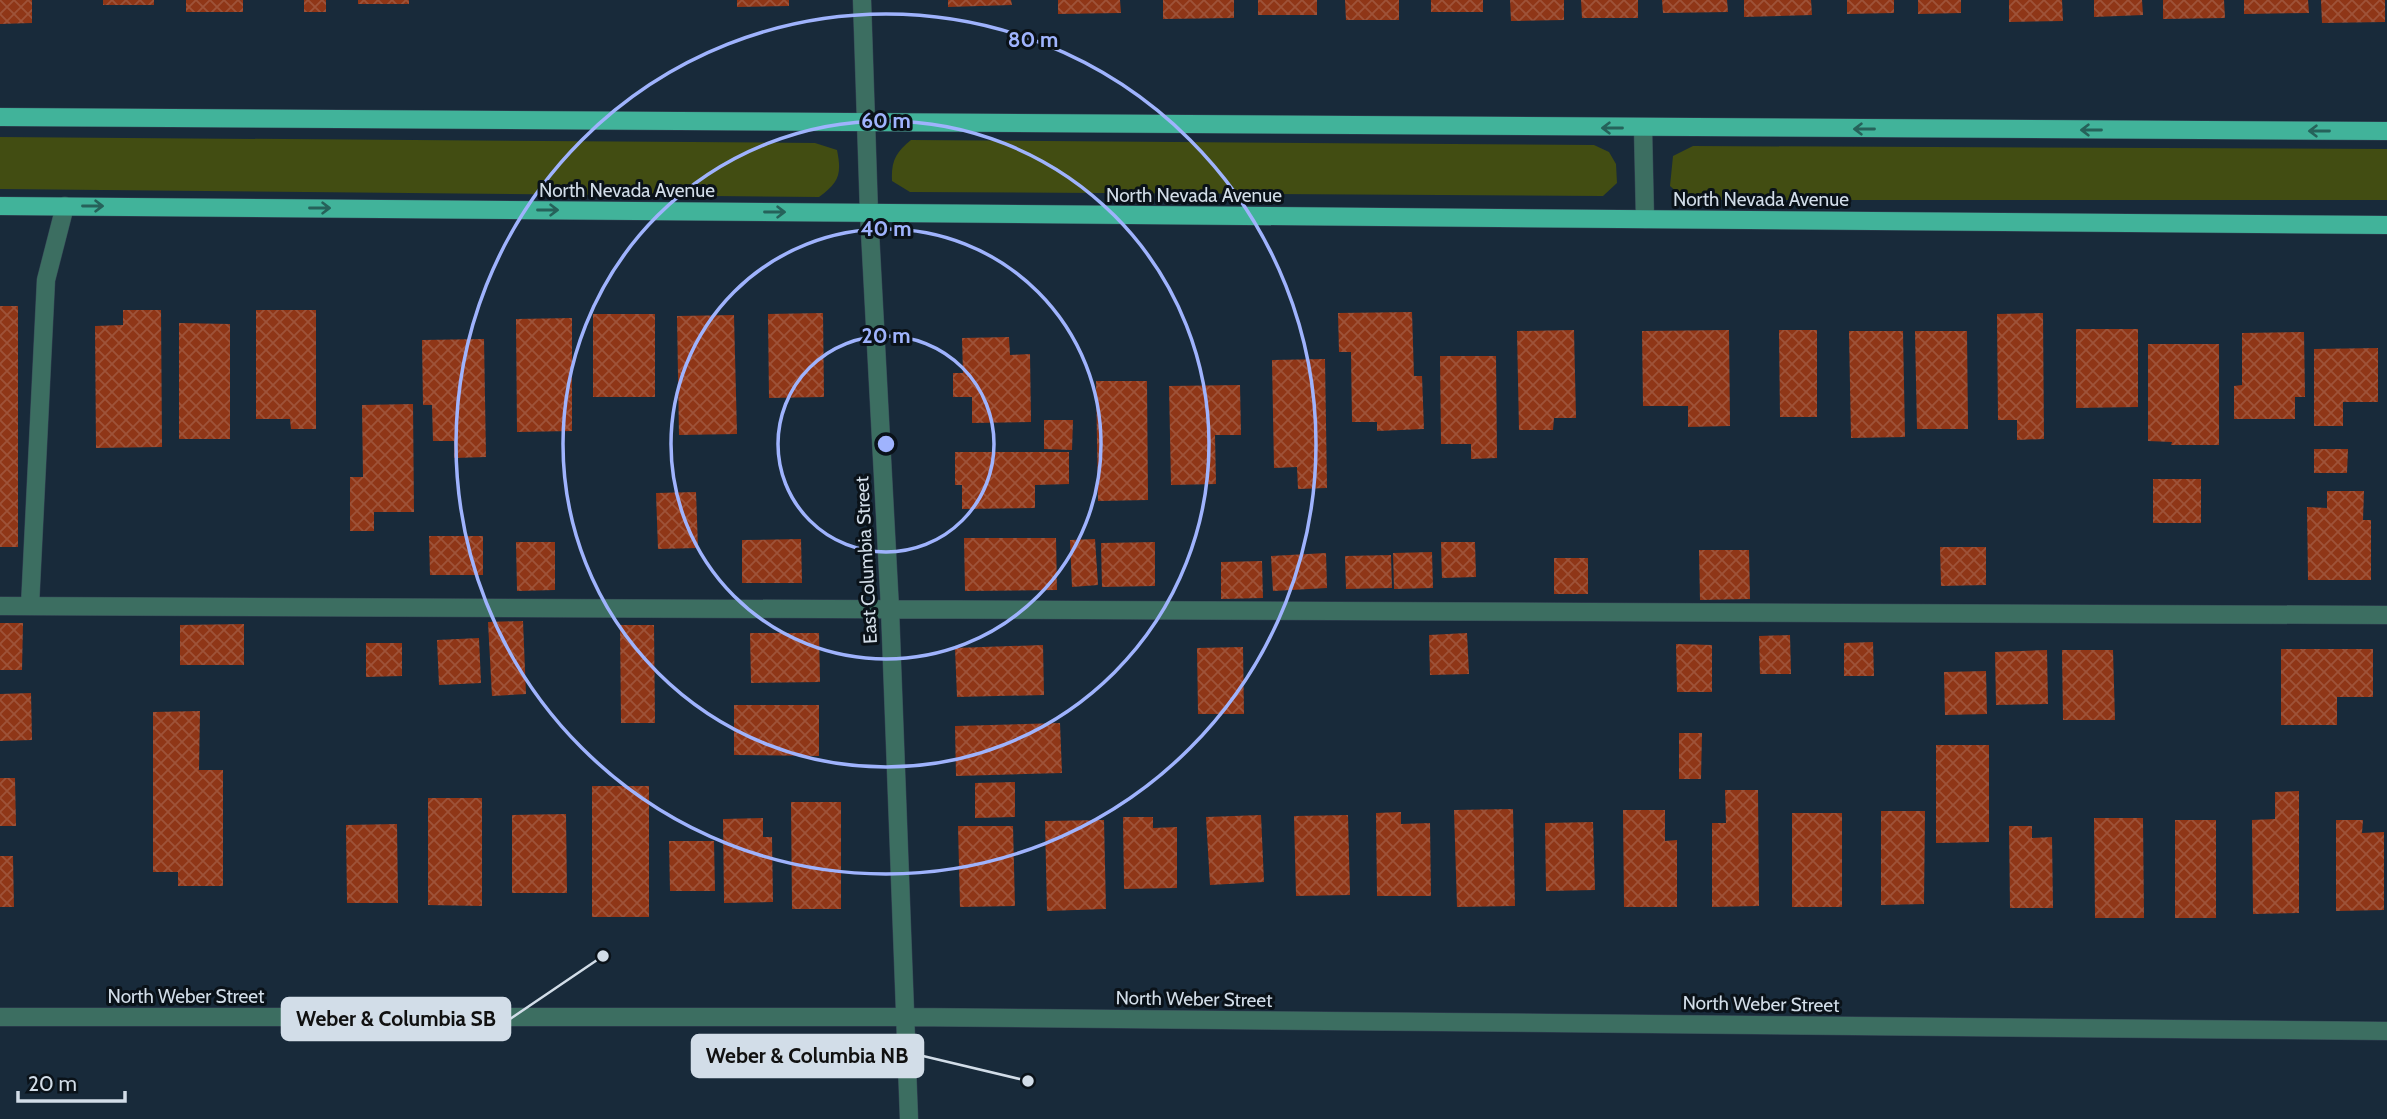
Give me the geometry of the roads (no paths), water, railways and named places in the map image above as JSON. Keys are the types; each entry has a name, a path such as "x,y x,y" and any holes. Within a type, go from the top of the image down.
{"main road":[{"path":"0,117 2387,131"},
{"name":"North Nevada Avenue","path":"0,206 2387,225"}],"street":[{"name":"East Columbia Street","path":"862,0 869,213 890,609 909,1119"},
{"path":"1643,128 1645,219"},
{"path":"30,606 46,280 65,206"},
{"path":"0,606 2387,615"},
{"name":"North Weber Street","path":"0,1017 906,1017 2387,1031"}],"place":[{"name":"Weber & Columbia SB","path":"603,956"},
{"name":"Weber & Columbia NB","path":"1028,1081"}]}
